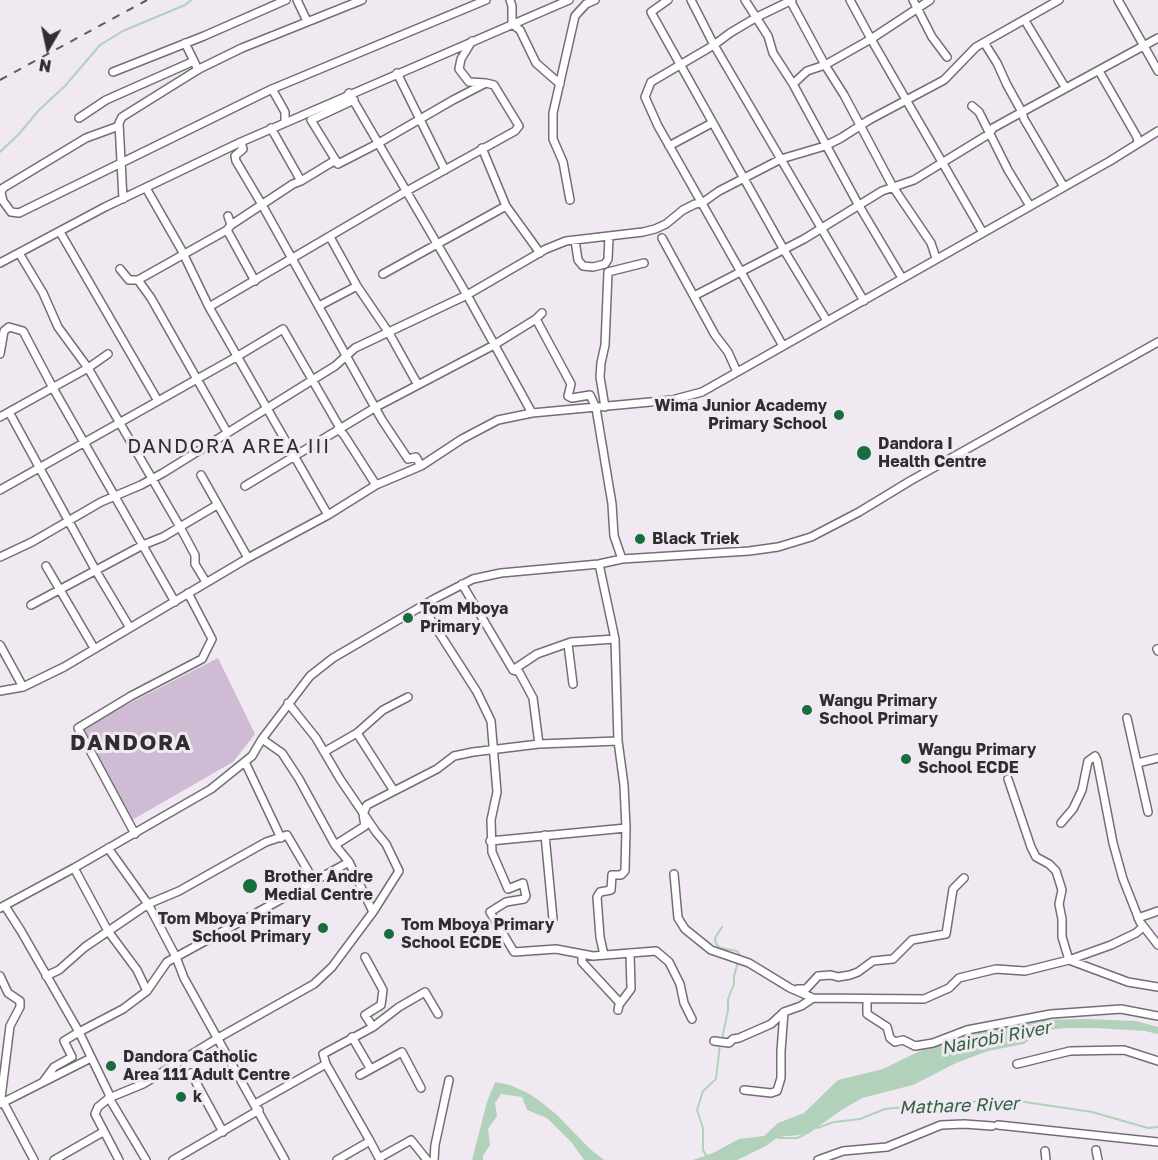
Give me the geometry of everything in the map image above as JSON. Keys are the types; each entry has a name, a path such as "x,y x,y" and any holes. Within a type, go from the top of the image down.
{"street":[{"path":"113,72 286,0"},
{"path":"297,0 307,21"},
{"path":"123,199 119,126 122,117 198,70 242,48 362,0"},
{"path":"119,126 86,138 3,188 2,196 11,212 19,213 121,161 272,89 486,0"},
{"path":"510,0 512,24"},
{"path":"338,164 311,120 397,73 569,0"},
{"path":"570,200 563,162 553,139 554,113 575,16 586,4 595,0"},
{"path":"668,0 651,13 784,250 827,321"},
{"path":"691,0 714,45 864,301"},
{"path":"745,0 768,36 772,53 793,84 825,146 902,278"},
{"path":"783,346 669,146 647,102 646,91 651,82 756,17 791,0 893,188 931,243 936,258"},
{"path":"850,0 982,233"},
{"path":"913,0 932,38 947,57"},
{"path":"793,84 807,71 871,39 930,0"},
{"path":"0,557 32,542 68,520 152,479 335,366 346,355 370,340 467,295 540,252 574,240 655,229 666,224 683,210 702,203 719,191 781,159 825,146 841,138 944,80 976,47 1059,0"},
{"path":"1118,0 1158,71"},
{"path":"512,24 520,30 536,63 560,84"},
{"path":"1027,24 1065,87"},
{"path":"694,296 784,250 882,191 914,180 989,134 993,128 1158,38"},
{"path":"209,307 519,127 494,85 469,82 459,69 461,59 472,41"},
{"path":"185,43 198,70"},
{"path":"985,44 997,63 1024,119 1064,187"},
{"path":"79,118 106,100 194,61"},
{"path":"1099,71 1137,137 1138,143"},
{"path":"397,73 445,170"},
{"path":"338,164 489,83"},
{"path":"272,89 285,112 285,122"},
{"path":"0,264 123,199 241,142 285,122 352,97"},
{"path":"352,97 377,144 467,295 532,413"},
{"path":"972,106 979,112 1008,170 1030,206"},
{"path":"669,146 712,123"},
{"path":"271,128 301,181"},
{"path":"0,692 23,687 64,666 206,582 328,515 376,485 421,466 446,448 498,420 532,413 687,397 702,392 1064,187 1158,131"},
{"path":"241,142 243,148 236,156 236,161 376,407 408,459 416,457 421,466"},
{"path":"482,148 506,206 540,252"},
{"path":"120,269 129,280 138,280 229,227 261,203 293,184 334,161 338,164"},
{"path":"146,188 209,307 328,515"},
{"path":"383,274 506,206"},
{"path":"228,216 229,227 255,280"},
{"path":"60,232 158,401"},
{"path":"330,237 357,286 418,385"},
{"path":"574,240 578,260 583,266 593,267 605,264 608,260 609,237"},
{"path":"662,238 728,352 737,372"},
{"path":"19,253 43,293 58,327 88,368 180,527 195,555 195,564 206,582"},
{"path":"605,407 600,377 605,345 608,272 644,263"},
{"path":"138,280 151,298 227,432"},
{"path":"319,306 357,286"},
{"path":"245,486 376,407 494,345 542,313"},
{"path":"536,319 571,384 568,396 572,398 590,395 596,408 612,504 614,536 622,559"},
{"path":"0,354 4,331 9,327 23,331 52,388 175,602"},
{"path":"0,490 283,329 314,379 339,428 376,485"},
{"path":"146,1160 108,1098 109,1094 79,1032 21,931 2,907 135,834 211,789 252,756 288,703 310,676 333,658 462,584 473,579 501,573 598,564 622,559 749,551 778,547 811,537 1158,342"},
{"path":"0,417 88,368 108,354"},
{"path":"9,412 96,571 130,628"},
{"path":"201,475 248,558"},
{"path":"32,605 217,505"},
{"path":"598,564 615,639 618,741 624,784 626,828 624,873 612,875 611,890 600,892 597,897 600,937 604,955"},
{"path":"46,566 94,648"},
{"path":"462,584 513,670 519,672 533,698 539,744"},
{"path":"135,834 78,728 131,696 202,658 212,639 188,593"},
{"path":"422,606 477,692 491,721 497,792 491,820 492,852 508,889 522,883 526,896 524,899 506,902 490,912 514,952 556,949 576,952 582,956 656,951 669,962 681,984 684,1003 692,1019"},
{"path":"513,670 537,654 568,644 615,639"},
{"path":"568,644 573,684"},
{"path":"0,645 23,687"},
{"path":"324,752 357,733 383,710 408,697"},
{"path":"119,1160 95,1114 98,1107 108,1098 143,1084 218,1038 314,984 332,967 373,912 399,871 386,844 363,814 316,738 288,703"},
{"path":"1127,718 1148,812"},
{"path":"357,733 394,791"},
{"path":"262,739 282,753 299,779 335,845 349,862 373,912"},
{"path":"335,845 365,826 363,814 368,805 437,768 454,756 539,744 618,741"},
{"path":"1061,823 1073,809 1082,790 1088,761 1095,756 1123,879 1138,918 1158,945"},
{"path":"1138,763 1158,758"},
{"path":"245,762 281,838"},
{"path":"1008,779 1031,848 1036,857 1056,871 1062,890 1059,904 1062,937 1069,960"},
{"path":"490,841 626,828"},
{"path":"46,976 59,970 85,947 148,904 178,891 266,842 287,835 314,881"},
{"path":"545,835 553,919"},
{"path":"108,848 148,904 176,957 184,978 285,1160"},
{"path":"43,1082 54,1067 72,1057 64,1041 123,1009 147,991 167,963 349,862"},
{"path":"74,868 108,931 137,970 147,991"},
{"path":"674,874 678,918 685,929 711,950 749,963 790,988 813,998 924,999 949,988 959,978 996,969 1025,971 1069,960 1136,933 1143,927"},
{"path":"790,988 806,989 818,976 838,977 858,972 873,961 893,958 912,940 946,934 953,889 964,878"},
{"path":"1138,918 1158,911"},
{"path":"582,956 582,962 619,1006 631,989 630,953"},
{"path":"365,957 383,990 381,1005 365,1015 373,1027"},
{"path":"1069,960 1128,982 1158,987"},
{"path":"0,975 8,993 20,1001 20,1007 10,1026 0,1094 1,1104 34,1160"},
{"path":"427,1160 411,1140 379,1159 322,1054 373,1027 399,1007 425,992 438,1014"},
{"path":"718,1042 729,1043 733,1039 771,1024 784,1011 801,1006 813,998"},
{"path":"867,1000 867,1014 887,1027 890,1038 895,1042 903,1040 915,1046 933,1043 967,1030 1051,1014 1121,1009 1158,1016"},
{"path":"744,1090 771,1094 777,1090 781,1078 784,1011"},
{"path":"352,1037 370,1068"},
{"path":"1017,1064 1070,1051 1124,1050 1158,1061"},
{"path":"360,1075 402,1052 421,1088"},
{"path":"1,1104 91,1058"},
{"path":"173,1160 223,1132 257,1107 326,1064"},
{"path":"190,1073 223,1132"},
{"path":"434,1160 449,1080"},
{"path":"818,1160 843,1151 887,1147 941,1125 995,1126 1158,1142"},
{"path":"54,1160 103,1132"},
{"path":"337,1160 370,1141"},
{"path":"1096,1150 1098,1160"},
{"path":"1045,1151 1046,1160"}],"shaded area":[{"path":"218,658 255,734 233,762 132,820 81,728"}],"water":[{"name":"Nairobi River","path":"1044,1020 1136,1021 1158,1027 1158,1034 1095,1028 1041,1031 1024,1044 988,1051 956,1063 913,1085 862,1098 808,1134 778,1137 766,1146 737,1160 693,1160 713,1153 739,1139 764,1136 778,1123 804,1113 838,1080 883,1069 926,1048 1005,1025"},
{"path":"495,1082 510,1085 541,1102 604,1160 584,1160 572,1143 547,1118 527,1110 522,1097 501,1094 495,1103 497,1116 488,1129 490,1145 483,1160 472,1160 487,1102"}],"waterway":[{"path":"0,152 65,86 100,45 123,31 185,5 191,0"},
{"path":"722,927 715,938 716,944 720,948 737,951 740,955 734,984 728,999 722,1039"},
{"path":"709,1160 703,1150 703,1128 697,1110 703,1091 716,1079 720,1044"},
{"name":"Mathare River","path":"817,1128 834,1122 860,1119 885,1109 943,1103 1011,1100 1092,1112 1148,1128 1158,1127"},
{"name":"Mathare River","path":"778,1138 797,1138 804,1135"}],"railway":[{"path":"0,80 147,0"}],"place":[{"name":"Wima Junior Academy Primary School","path":"839,415"},
{"name":"Dandora I Health Centre","path":"864,453"},
{"name":"Black Triek","path":"640,539"},
{"name":"Tom Mboya Primary","path":"408,618"},
{"name":"Wangu Primary School Primary","path":"807,710"},
{"name":"Wangu Primary School ECDE","path":"906,759"},
{"name":"Brother Andre Medial Centre","path":"250,886"},
{"name":"Tom Mboya Primary School Primary","path":"323,928"},
{"name":"Tom Mboya Primary School ECDE","path":"389,934"},
{"name":"Dandora Catholic Area 111 Adult Centre","path":"111,1066"},
{"name":"k","path":"181,1097"}],"district":[{"name":"DANDORA AREA III","path":"229,447"},
{"name":"DANDORA","path":"131,743"}]}
